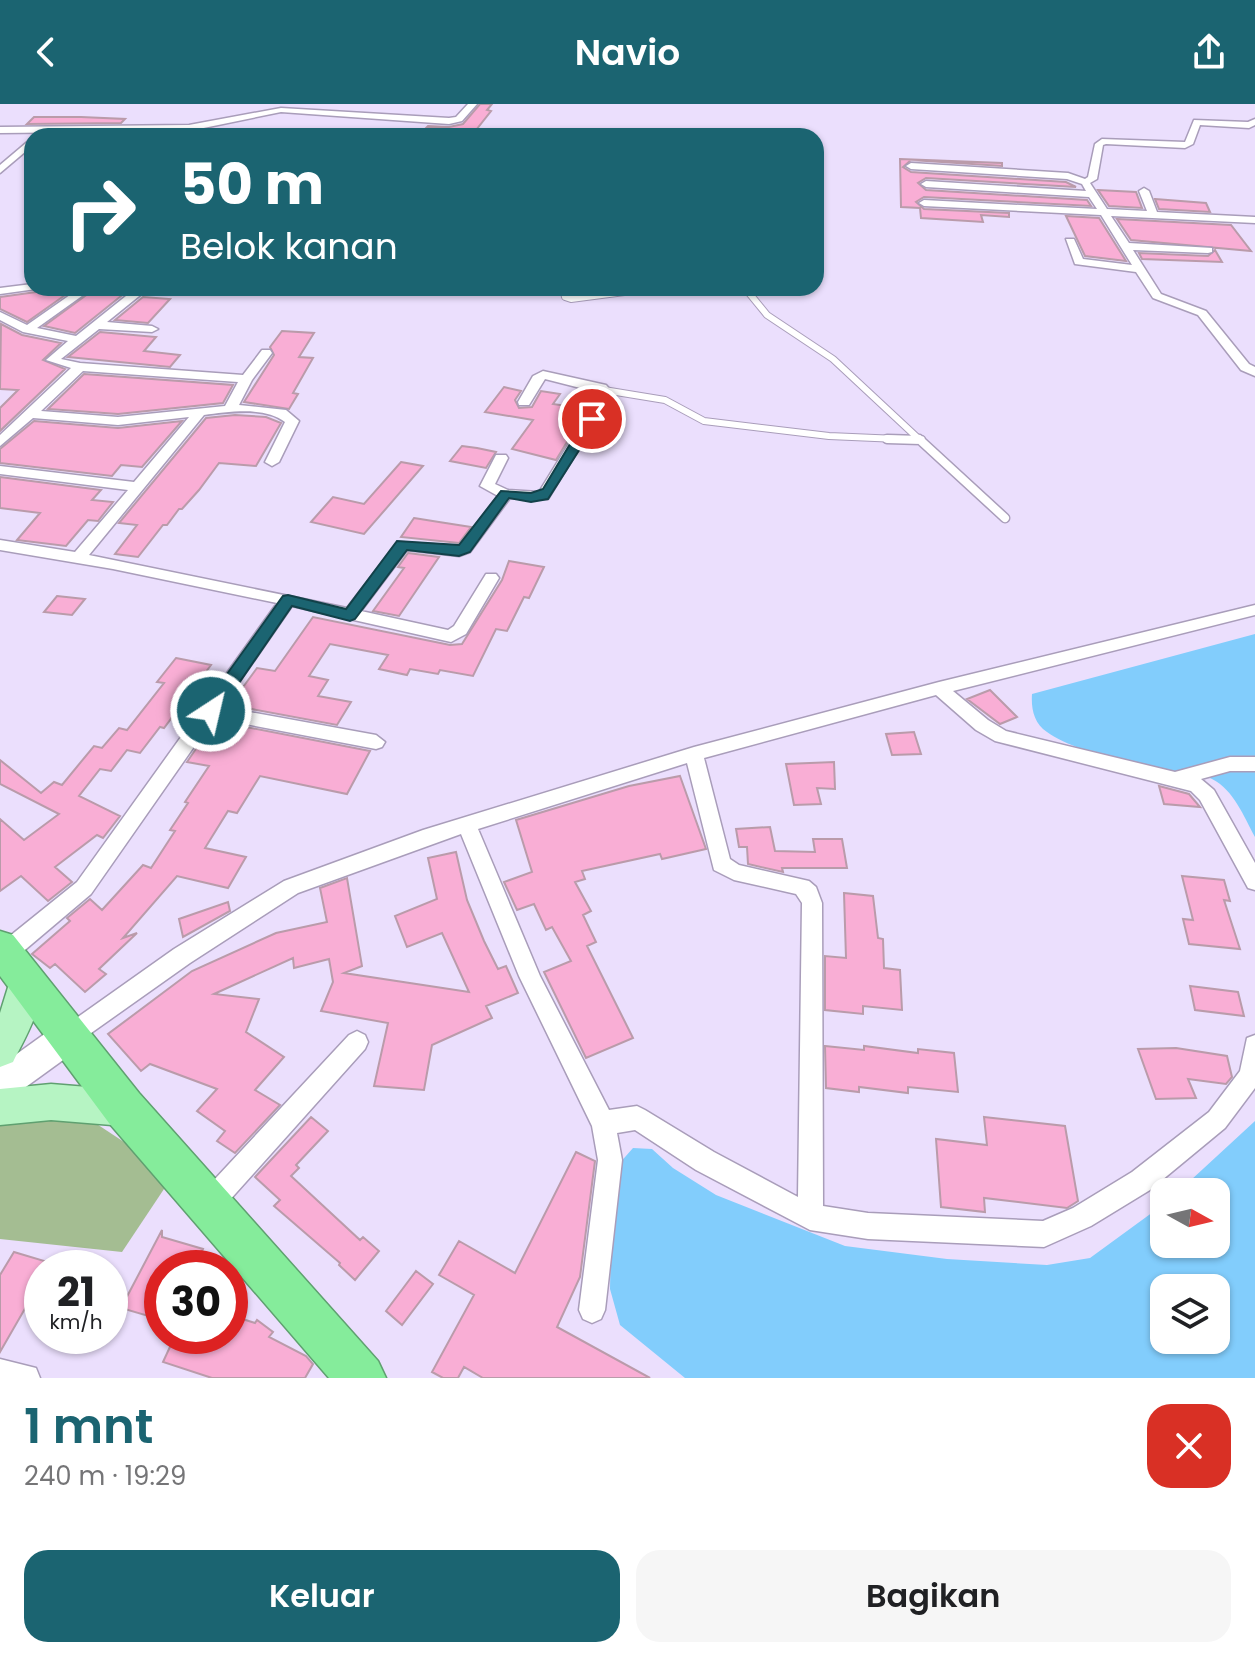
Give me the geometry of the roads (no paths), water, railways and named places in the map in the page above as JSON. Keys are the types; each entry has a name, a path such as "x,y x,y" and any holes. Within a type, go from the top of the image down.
{"highway":[{"path":"10,960 124,1108 210,1203 348,1373"}],"main road":[{"path":"0,1050 15,1022 10,960"},
{"path":"0,1086 69,1036"},
{"path":"0,1107 51,1102 124,1108"}],"street":[{"path":"378,116 389,104"},
{"path":"450,128 473,104"},
{"path":"189,128 274,111 455,120"},
{"path":"1085,182 1092,179 1099,144 1105,141 1185,145 1189,144 1197,122 1244,125 1255,122"},
{"path":"0,130 24,132"},
{"path":"0,170 24,148"},
{"path":"911,166 1068,176 1085,182 1157,296 1202,313 1245,367 1255,372"},
{"path":"926,184 1092,194"},
{"path":"1144,191 1154,216"},
{"path":"924,203 1255,220"},
{"path":"1070,241 1079,262 1139,269"},
{"path":"1123,246 1208,250"},
{"path":"0,291 24,288"},
{"path":"27,330 76,296"},
{"path":"132,296 52,360 80,367 246,379"},
{"path":"0,315 27,330 75,339"},
{"path":"94,325 152,329"},
{"path":"1232,352 1255,353"},
{"path":"231,407 246,379 266,353"},
{"path":"0,442 80,367"},
{"path":"501,458 486,485 506,494 543,496 607,394 604,390 543,375 537,379 524,402"},
{"path":"31,414 119,421 231,407 290,416 292,421 272,462"},
{"path":"80,556 201,411"},
{"path":"0,470 139,487"},
{"path":"350,615 403,545 462,550 506,494"},
{"path":"0,545 80,556 456,635 491,578"},
{"path":"10,960 84,888 288,600"},
{"path":"69,1036 182,956 291,887 467,825 694,754 939,688 1255,610"},
{"path":"939,688 982,725 1001,736 1124,768 1182,778 1197,785 1207,795 1255,882"},
{"path":"211,711 376,742"},
{"path":"694,754 721,864 734,872 802,887 809,893 812,903 810,1217"},
{"path":"1182,778 1230,764 1255,764"},
{"path":"467,825 516,949 562,1051 603,1123 610,1160 592,1310"},
{"path":"210,1203 357,1042"},
{"path":"603,1123 637,1118 705,1161 810,1217 868,1226 1044,1234 1082,1217 1141,1181 1217,1120 1251,1075 1255,1046"},
{"path":"0,1373 26,1378"}],"lane":[{"path":"565,296 571,299 594,296"},
{"path":"752,296 767,315 833,359 1005,518"},
{"path":"604,390 676,403 688,410 691,416 704,421 829,436 921,440"}],"water":[{"path":"1255,634 1255,837 1232,797 1212,779 1194,773 1137,766 1086,751 1047,732 1034,715 1032,694"},
{"path":"1255,1121 1255,1378 685,1378 620,1325 610,1289 612,1191 618,1165 633,1148 652,1149 673,1168 716,1195 845,1246 947,1259 1047,1265 1090,1258 1150,1214 1150,1258 1230,1258 1230,1178 1193,1178"}]}
